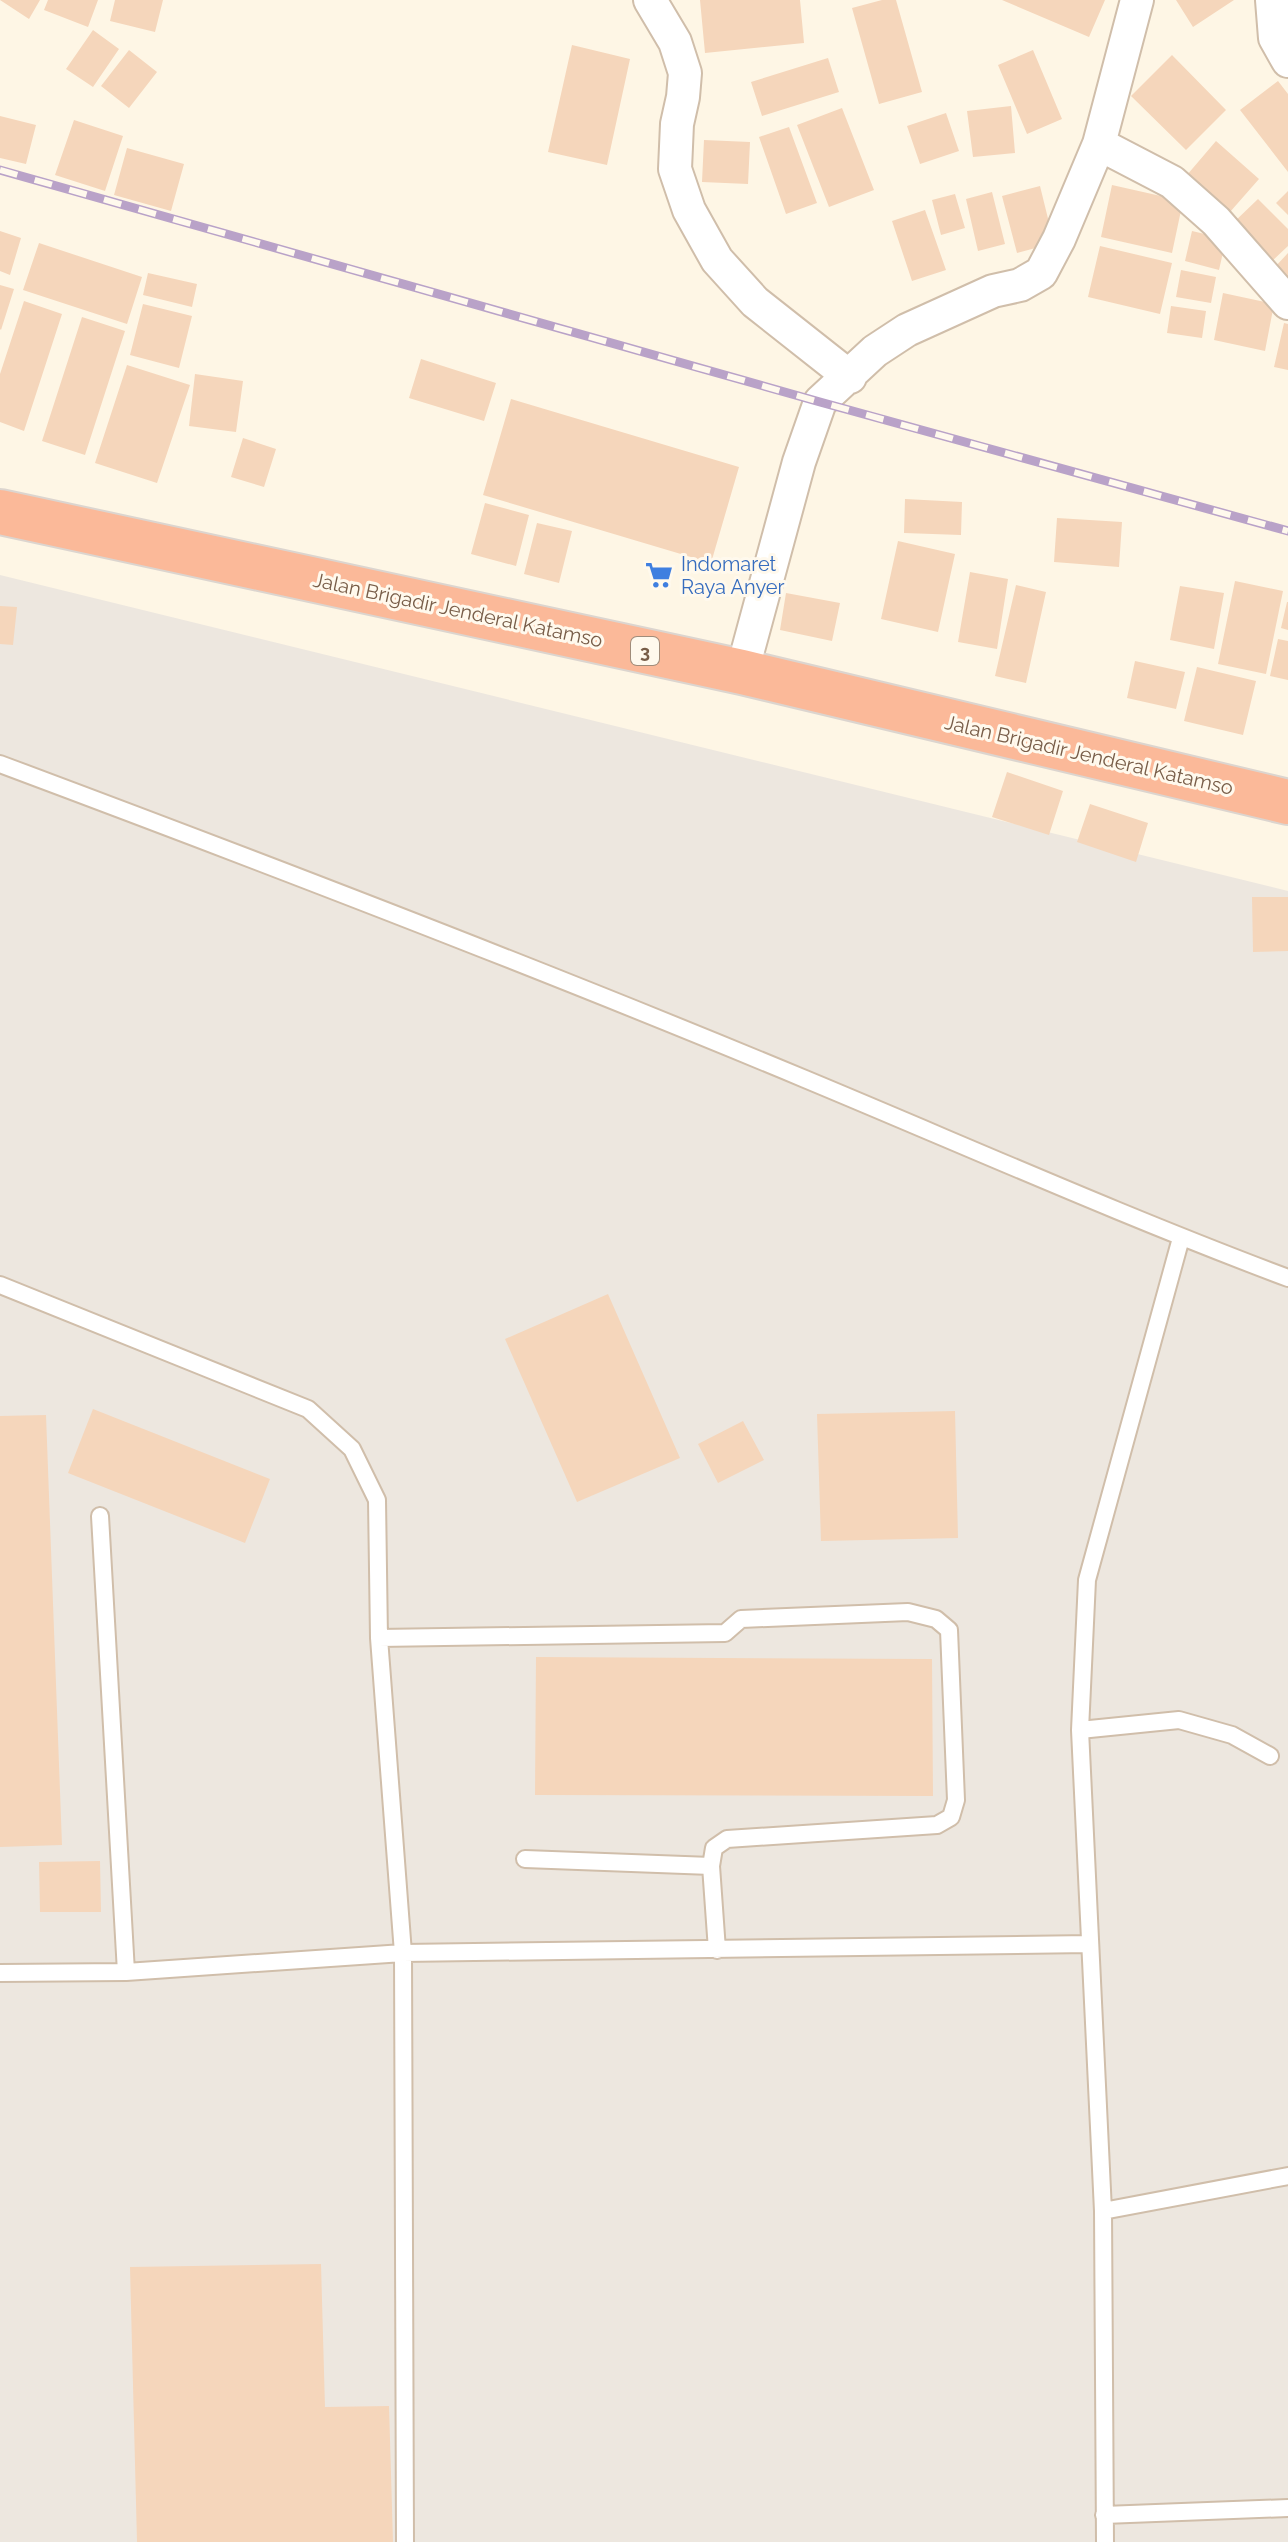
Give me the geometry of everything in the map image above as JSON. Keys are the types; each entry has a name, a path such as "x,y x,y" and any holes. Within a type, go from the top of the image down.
{"highway":[{"name":"Jalan Brigadir Jenderal Katamso","path":"0,512 742,672 1288,802"}],"street":[{"path":"650,0 675,42 685,73 677,124 675,169 689,210 717,260 755,302 850,377"},
{"path":"742,672 799,462 820,402 875,351 907,330 993,291 1020,285 1041,273 1059,239 1099,144 1137,0"},
{"path":"1272,0 1275,38 1288,61"},
{"path":"1099,144 1172,182 1216,221 1288,303"}],"lane":[{"path":"0,764 247,857 759,1061 1181,1238 1288,1278"},
{"path":"1105,2542 1103,2211 1080,1730 1087,1580 1181,1238"},
{"path":"0,1285 308,1409 352,1449 377,1500 379,1638 403,1953 405,2542"},
{"path":"100,1516 126,1972"},
{"path":"379,1638 725,1633 741,1619 908,1612 936,1619 949,1630 956,1800 951,1817 937,1825 727,1839 714,1848 711,1866 717,1950"},
{"path":"1080,1730 1179,1720 1232,1735 1270,1756"},
{"path":"525,1859 711,1866"},
{"path":"0,1973 126,1972 403,1953 1090,1944"},
{"path":"1103,2211 1288,2176"},
{"path":"1104,2515 1288,2508"}],"shaded area":[{"path":"0,575 1288,891 1288,2542 0,2542"}],"building":[{"path":"0,0 40,0 29,19"},
{"path":"48,0 98,0 88,27 44,10"},
{"path":"115,0 163,0 155,32 110,21"},
{"path":"700,0 800,0 804,43 705,53"},
{"path":"882,0 896,0 922,92 879,104 852,8"},
{"path":"1002,0 1105,0 1089,37"},
{"path":"1176,0 1234,0 1193,27"},
{"path":"93,30 119,49 93,87 66,69"},
{"path":"572,45 630,59 607,165 548,152"},
{"path":"129,50 157,72 129,108 101,86"},
{"path":"1033,50 1062,119 1027,134 998,65"},
{"path":"1172,55 1226,110 1186,150 1131,96"},
{"path":"828,58 839,92 762,116 751,82"},
{"path":"1278,81 1288,94 1288,172 1240,110"},
{"path":"1011,106 1015,153 973,157 967,111"},
{"path":"842,108 874,190 829,207 797,125"},
{"path":"946,113 959,151 920,164 907,126"},
{"path":"0,116 36,125 26,164 0,158"},
{"path":"74,120 123,136 105,191 55,175"},
{"path":"789,127 817,203 786,214 759,137"},
{"path":"704,140 750,142 748,184 702,182"},
{"path":"1216,141 1259,179 1230,212 1187,175"},
{"path":"127,148 184,164 171,211 114,195"},
{"path":"1112,185 1183,201 1172,253 1101,237"},
{"path":"1040,186 1054,243 1017,253 1002,196"},
{"path":"1288,191 1288,215 1276,203"},
{"path":"992,192 1005,244 978,251 966,199"},
{"path":"955,194 965,228 941,235 932,200"},
{"path":"1258,199 1288,229 1288,246 1270,263 1232,224"},
{"path":"925,210 946,270 912,281 892,221"},
{"path":"0,231 21,238 10,275 0,271"},
{"path":"1192,231 1226,239 1219,270 1185,261"},
{"path":"39,243 142,277 127,324 23,290"},
{"path":"1100,246 1172,263 1160,314 1088,297"},
{"path":"1288,253 1288,280 1274,268"},
{"path":"1181,270 1216,277 1211,303 1176,297"},
{"path":"148,273 197,284 192,307 143,295"},
{"path":"0,285 14,289 1,330 0,329"},
{"path":"1223,293 1274,304 1265,351 1214,340"},
{"path":"24,301 62,314 24,431 0,422 0,374"},
{"path":"143,304 192,316 179,368 130,355"},
{"path":"1171,306 1206,311 1202,338 1167,333"},
{"path":"82,317 125,331 85,455 42,441"},
{"path":"1284,323 1288,324 1288,370 1274,367"},
{"path":"421,359 496,383 484,421 409,398"},
{"path":"127,365 190,385 157,483 95,463"},
{"path":"195,374 243,381 236,432 189,426"},
{"path":"511,399 739,467 711,563 483,495"},
{"path":"243,438 276,449 264,487 231,477"},
{"path":"905,499 962,502 961,535 904,533"},
{"path":"485,503 529,515 516,566 471,554"},
{"path":"1057,518 1122,522 1119,567 1054,562"},
{"path":"537,523 572,531 559,583 524,574"},
{"path":"898,541 955,554 938,632 881,619"},
{"path":"970,572 1008,579 997,649 958,642"},
{"path":"1235,581 1283,591 1266,674 1218,664"},
{"path":"1016,585 1046,592 1026,683 995,676"},
{"path":"1180,586 1224,593 1214,649 1170,640"},
{"path":"786,593 840,603 832,641 780,630"},
{"path":"1288,602 1288,630 1281,628"},
{"path":"0,606 17,607 13,645 0,644"},
{"path":"1278,639 1288,641 1288,680 1270,676"},
{"path":"1135,661 1185,672 1176,709 1127,698"},
{"path":"1197,667 1256,681 1243,735 1184,721"},
{"path":"1007,772 1063,791 1049,835 992,817"},
{"path":"1090,804 1148,823 1136,862 1077,842"},
{"path":"1252,897 1288,897 1288,951 1253,952"},
{"path":"608,1294 680,1458 577,1502 505,1339"},
{"path":"93,1409 270,1479 245,1543 68,1473"},
{"path":"955,1411 958,1538 821,1541 817,1414"},
{"path":"46,1415 62,1845 0,1847 0,1416"},
{"path":"743,1421 764,1460 718,1483 698,1444"},
{"path":"536,1657 932,1659 933,1796 535,1795"},
{"path":"100,1861 101,1912 40,1912 39,1862"},
{"path":"321,2264 325,2407 389,2406 393,2542 137,2542 130,2267"}],"railway":[{"path":"0,170 1288,531"}],"place":[{"name":"Indomaret Raya Anyer","path":"659,575"}]}
